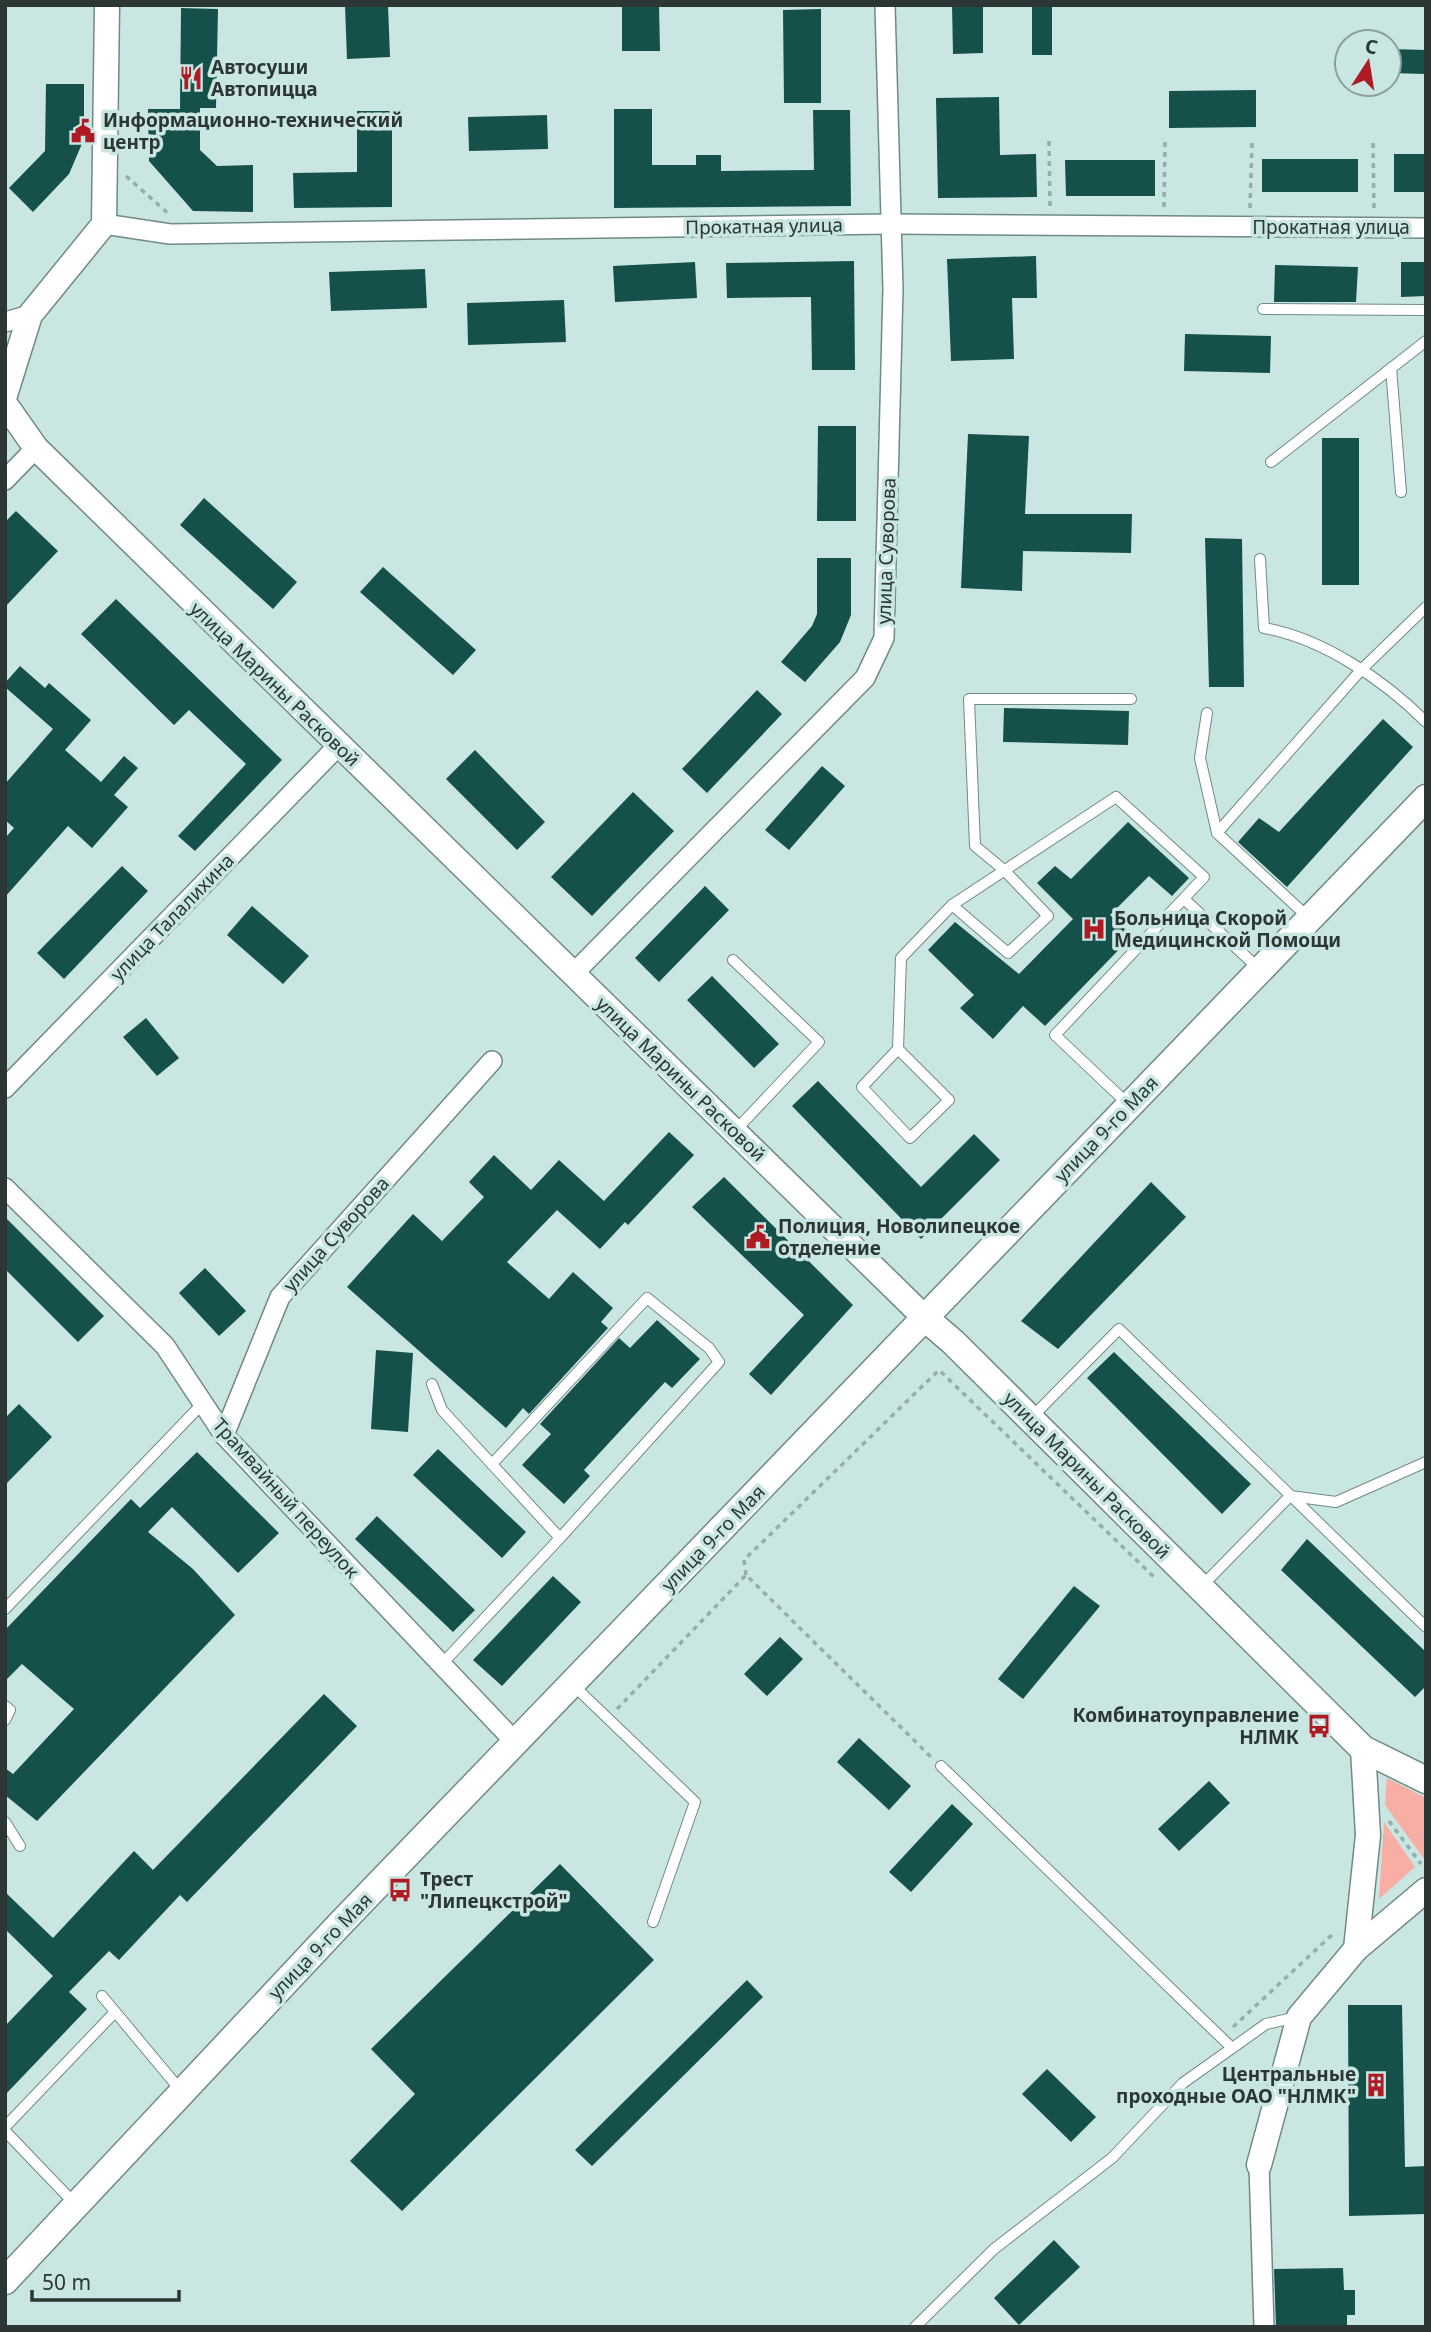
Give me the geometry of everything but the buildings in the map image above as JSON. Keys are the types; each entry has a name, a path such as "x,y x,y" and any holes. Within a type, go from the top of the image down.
{"main road":[{"name":"улица 9-го Мая","path":"5,2281 182,2092 1426,799"},
{"name":"улица Марины Расковой","path":"925,1318 953,1342 1363,1749 1426,1780"}],"street":[{"path":"5,395 30,314 104,224 107,5"},
{"name":"улица Суворова","path":"573,974 865,678 884,638 893,289 886,5"},
{"name":"Прокатная улица","path":"104,224 170,234 891,224 1426,228"},
{"path":"5,322 30,314"},
{"name":"улица Марины Расковой","path":"5,404 36,448 338,747 925,1318"},
{"path":"5,480 36,448"},
{"name":"улица Талалихина","path":"5,1088 338,747"},
{"name":"улица Суворова","path":"223,1435 280,1297 492,1061"},
{"name":"Трамвайный переулок","path":"5,1188 166,1346 223,1435 516,1744"},
{"path":"1356,1949 1368,1835 1363,1749"},
{"path":"1264,2327 1259,2165 1299,2017 1356,1949 1426,1889"}],"lane":[{"path":"1263,309 1426,310"},
{"path":"1271,462 1426,341"},
{"path":"1391,368 1401,492"},
{"path":"1260,559 1264,628 1289,633 1350,661 1408,704 1426,722"},
{"path":"1217,833 1361,670 1426,607"},
{"path":"952,905 1008,953 1048,916 1004,870 975,846 969,699 1131,699"},
{"path":"1207,712 1200,758 1217,833 1310,919"},
{"path":"898,1049 948,1100 911,1138 862,1087 898,1049 901,958 952,905 1116,797 1204,877 1055,1035 1129,1105"},
{"path":"1184,899 1260,970"},
{"path":"733,960 820,1042 734,1132"},
{"path":"442,1665 719,1362 709,1348 647,1298 492,1464"},
{"path":"1030,1419 1119,1329 1426,1628"},
{"path":"432,1384 442,1410 560,1538"},
{"path":"5,1609 203,1403"},
{"path":"1290,1496 1336,1502 1426,1462"},
{"path":"1200,1587 1290,1496"},
{"path":"573,1685 695,1802 653,1922"},
{"path":"5,1706 10,1710 5,1720"},
{"path":"941,1766 1232,2048"},
{"path":"5,1822 20,1846"},
{"path":"102,1996 182,2092"},
{"path":"76,2205 5,2129 115,2012"},
{"path":"915,2327 994,2249 1112,2158 1183,2083 1266,2024 1299,2017"}],"path":[{"path":"1049,141 1050,210 1062,211"},
{"path":"1164,212 1165,141"},
{"path":"1250,214 1252,142"},
{"path":"1373,143 1374,216"},
{"path":"125,175 177,221"},
{"path":"941,1766 746,1575 744,1560 939,1370 1158,1580"},
{"path":"608,1718 746,1575"},
{"path":"1384,1814 1421,1864"},
{"path":"1222,2038 1335,1933 1337,1919"}],"shaded area":[{"path":"1387,1778 1426,1798 1424,1859 1385,1805"},
{"path":"1384,1822 1415,1867 1379,1899"}],"place":[{"name":"Автосуши Автопицца","path":"191,78"},
{"name":"Информационно-технический центр","path":"83,131"},
{"name":"Больница Скорой Медицинской Помощи","path":"1094,929"},
{"name":"Полиция, Новолипецкое отделение","path":"758,1237"},
{"name":"Комбинатоуправление НЛМК","path":"1319,1726"},
{"name":"Трест \"Липецкстрой\"","path":"400,1890"},
{"name":"Центральные проходные ОАО \"НЛМК\"","path":"1376,2085"}]}
